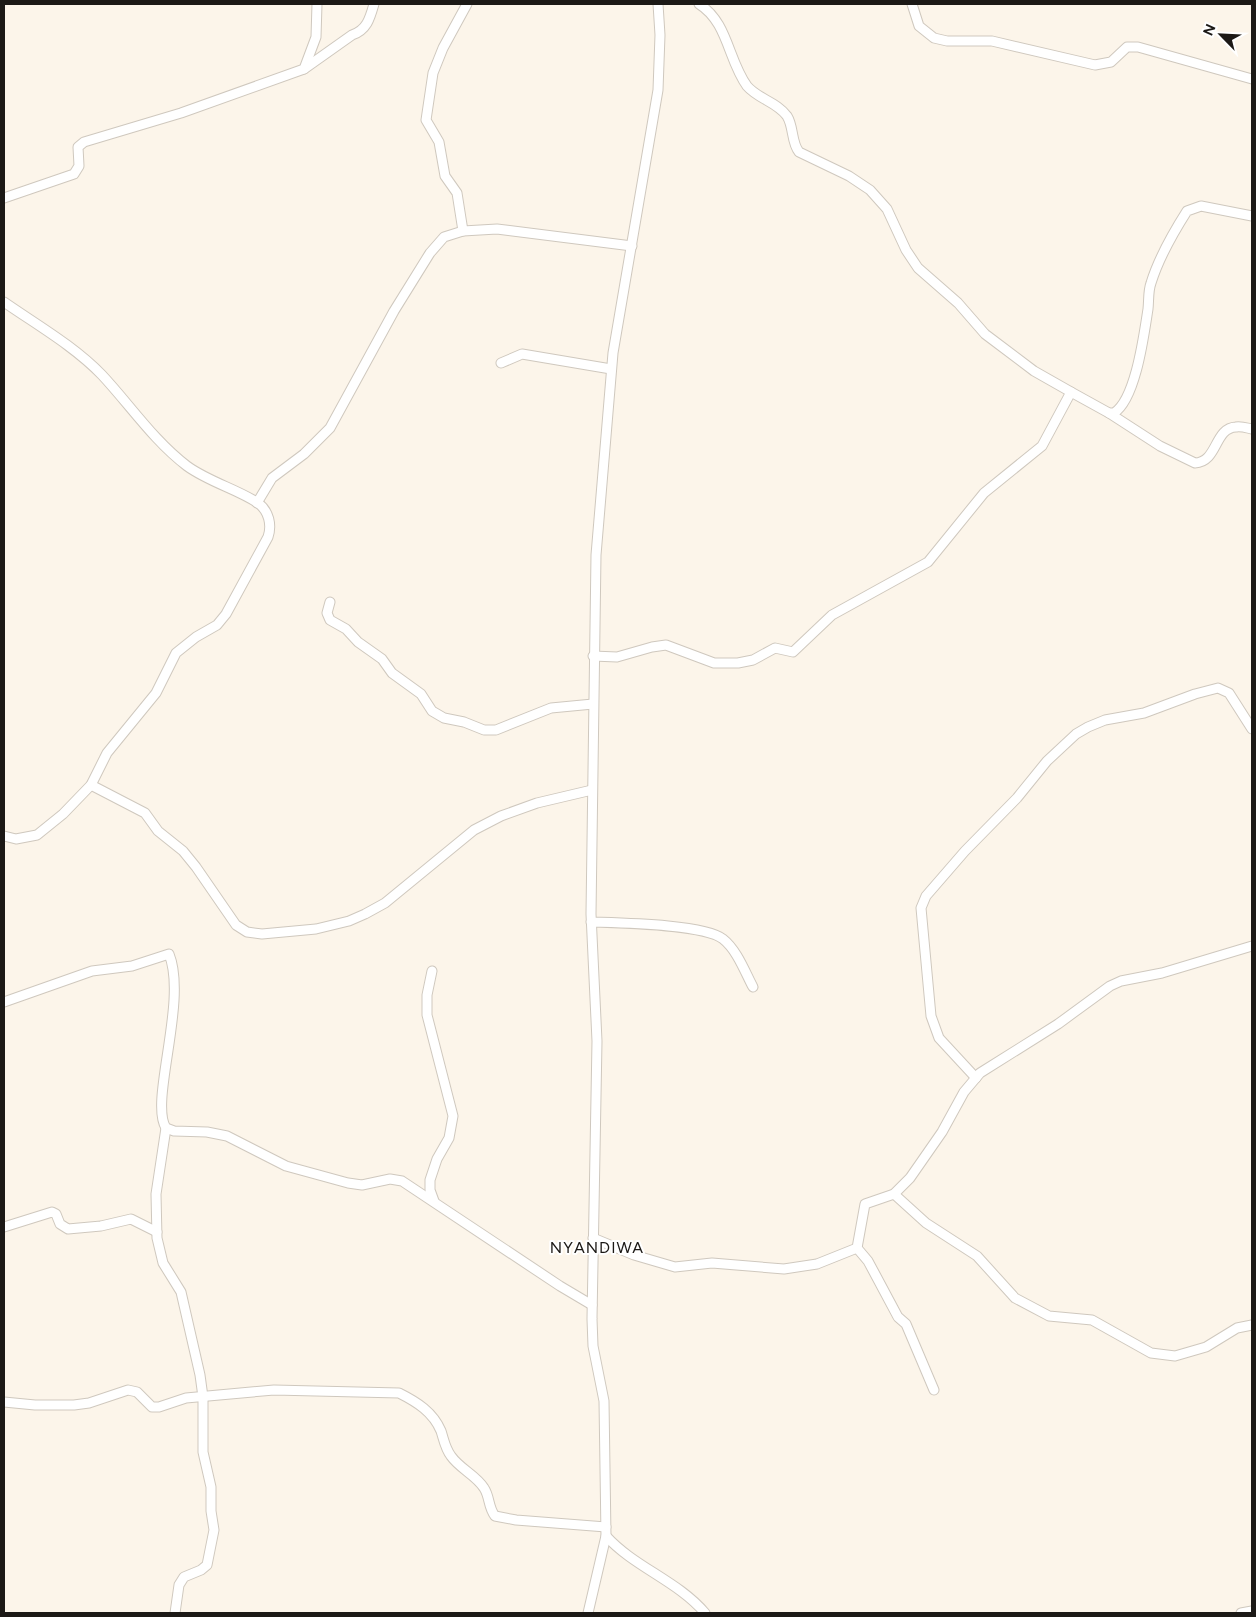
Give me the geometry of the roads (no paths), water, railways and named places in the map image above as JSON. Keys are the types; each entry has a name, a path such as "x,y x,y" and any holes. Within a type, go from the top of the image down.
{"street":[{"path":"304,69 316,37 317,4"},
{"path":"4,198 74,174 79,166 78,147 84,142 181,113 304,69 352,35 360,32 369,22 374,4"},
{"path":"463,231 457,192 445,176 439,142 426,120 435,68 466,4"},
{"path":"588,1613 606,1532 604,1401 593,1346 592,1305 597,1040 591,922 593,656 596,555 611,369 658,90 660,43 658,4"},
{"path":"699,4 716,19 746,85 755,94 784,112 800,152 846,174 870,190 888,209 906,250 918,268 954,299 990,338 1034,371 1110,413 1160,446 1195,463 1206,459 1224,432 1229,428 1252,429"},
{"path":"912,4 919,26 934,38 947,41 992,41 1095,65 1111,62 1127,47 1138,47 1252,79"},
{"path":"1110,413 1114,413 1121,407 1130,389 1147,319 1151,284 1165,250 1187,211 1200,206 1252,216"},
{"path":"258,503 272,478 304,454 330,428 394,312 434,247 444,237 463,231 497,229 632,246"},
{"path":"4,302 62,342 100,373 176,457 205,478 258,503 266,514 270,530 233,603 217,625 196,637 176,653 156,693 108,753 91,785 63,814 38,835 16,839 4,836"},
{"path":"501,363 522,354 611,369"},
{"path":"593,656 617,657 666,645 714,663 738,663 753,660 775,648 789,652 795,651 832,615 928,562 984,493 1042,446 1071,392"},
{"path":"330,602 327,613 330,620 346,629 358,642 382,659 392,673 421,694 432,711 444,718 490,730 551,708 593,704"},
{"path":"976,1078 939,1038 932,1016 921,908 931,889 1017,798 1052,755 1088,726 1106,720 1144,713 1218,688 1229,693 1252,729"},
{"path":"91,785 144,813 158,831 182,851 196,867 236,926 247,932 262,934 316,929 349,921 386,903 474,830 501,816 537,803 592,790"},
{"path":"591,922 692,929 717,935 729,944 754,988"},
{"path":"857,1248 865,1204 894,1194 919,1167 976,1078 1064,1020 1110,986 1121,981 1162,973 1252,946"},
{"path":"4,1002 77,975 97,970 132,966 169,954 174,979 175,1002 163,1100 163,1121 166,1128 156,1194 157,1232 163,1263 181,1292 203,1397 203,1452 211,1486 214,1539 205,1568 184,1577 179,1585 175,1613"},
{"path":"432,971 427,995 427,1015 453,1116 449,1138 441,1151 430,1180 430,1194 435,1203"},
{"path":"166,1128 174,1131 207,1132 226,1136 286,1166 348,1183 362,1185 390,1179 402,1181 592,1305"},
{"path":"894,1194 926,1223 977,1256 1015,1298 1044,1314 1092,1320 1151,1353 1175,1356 1206,1347 1227,1333 1252,1325"},
{"path":"4,1227 52,1212 56,1214 60,1224 68,1229 131,1219 157,1232"},
{"path":"592,1238 634,1256 675,1267 712,1263 784,1269 817,1264 857,1248"},
{"path":"857,1248 868,1261 898,1317 906,1324 934,1390"},
{"path":"4,1402 35,1405 74,1405 89,1403 128,1390 137,1392 152,1407 159,1407 186,1398 292,1389 330,1393 399,1392 415,1401 436,1421 450,1455 461,1468 486,1490 489,1508 495,1516 510,1520 606,1532 624,1553 694,1601 705,1613"},
{"path":"1241,1613 1252,1611"}],"district":[{"name":"NYANDIWA","path":"597,1247"}]}
